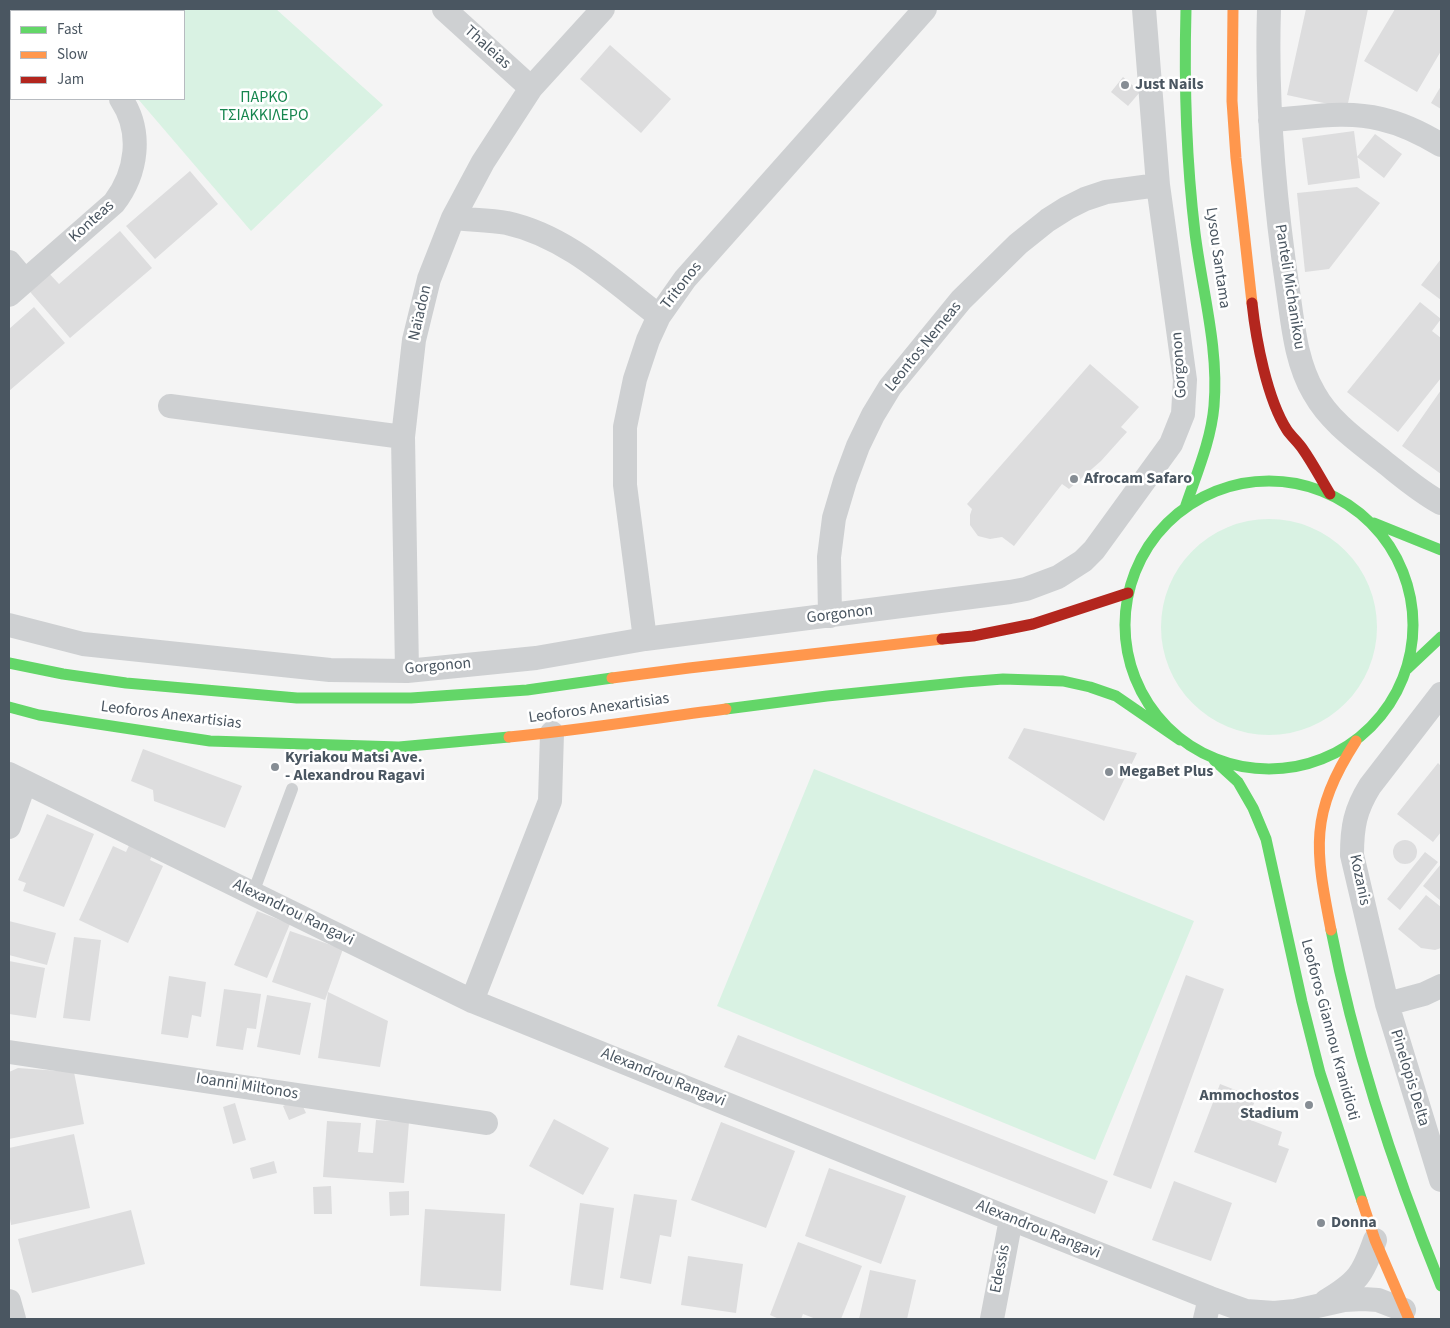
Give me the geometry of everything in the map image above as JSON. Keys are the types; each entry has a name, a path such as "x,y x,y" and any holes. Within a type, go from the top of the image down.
{"main road":[{"name":"Lysou Santama","path":"1185,508 1210,431 1214,405 1215,374 1213,345 1199,262 1190,165 1184,53 1186,9"},
{"name":"Lysou Santama","path":"1233,9 1232,101 1235,149 1254,324 1268,384 1277,411 1287,430 1302,448 1330,494"},
{"path":"1370,521 1395,553 1410,590 1414,630 1407,669 1387,708 1357,740 1323,758 1286,768 1248,768 1211,757 1180,740 1154,713 1134,676 1125,635 1128,593 1140,560 1159,531 1185,508 1219,490 1256,482 1293,482 1330,494 1370,521 1441,550"},
{"name":"Leoforos Anexartisias","path":"9,663 126,684 297,698 411,698 517,691 689,668 973,636 1033,624 1128,593"},
{"path":"1407,669 1441,637"},
{"name":"Leoforos Anexartisias","path":"9,707 39,715 210,741 399,747 552,733 635,720 827,696 994,680 1034,679 1063,681 1090,687 1116,696 1180,740"},
{"name":"Leoforos Giannou Kranidioti","path":"1357,740 1339,766 1322,810 1319,834 1323,888 1339,974 1359,1052 1392,1158 1441,1286"},
{"name":"Leoforos Giannou Kranidioti","path":"1211,757 1238,782 1253,808 1266,839 1302,1002 1320,1073 1375,1240 1407,1315"}],"street":[{"name":"Thaleias","path":"444,9 531,88"},
{"name":"Naïadon","path":"408,671 403,437 414,340 429,279 453,218 483,162 531,88 603,9"},
{"name":"Tritonos","path":"645,639 625,485 624,427 635,379 648,340 659,316 685,279 925,9"},
{"name":"Gorgonon","path":"9,625 82,644 330,670 408,671 536,658 645,639 1010,592 1044,583 1071,570 1094,550 1171,444 1183,414 1184,380 1182,352 1158,185 1144,9"},
{"name":"Panteli Michanikou","path":"1269,9 1267,54 1275,196 1295,333 1306,377 1321,406 1347,432 1420,491 1441,503"},
{"name":"Konteas","path":"17,288 114,204 125,189 132,171 134,135 130,117 122,100"},
{"path":"1270,120 1340,115 1364,116 1400,125 1420,133 1441,145"},
{"name":"Leontos Nemeas","path":"830,616 829,557 834,518 858,446 873,415 895,380 973,288 1018,244 1048,220 1066,208 1106,192 1158,185"},
{"path":"453,218 506,223 556,240 659,316"},
{"path":"9,262 17,288"},
{"path":"170,406 403,437"},
{"name":"Kozanis","path":"1387,1004 1352,855 1354,817 1360,801 1370,786 1441,694"},
{"path":"472,1001 550,800 552,733"},
{"path":"9,827 17,778"},
{"name":"Alexandrou Rangavi","path":"17,778 472,1001 1011,1219 1207,1308 1274,1313 1363,1299 1378,1300 1407,1315"},
{"path":"1387,1004 1424,994 1441,986"},
{"name":"Pinelopis Delta","path":"1387,1004 1441,1180"},
{"name":"Ioanni Miltonos","path":"9,1052 486,1123"},
{"name":"Edessis","path":"992,1319 1011,1219"},
{"path":"1419,1232 1441,1249"},
{"name":"Alexandrou Rangavi","path":"1321,1305 1347,1289 1358,1278 1367,1263 1375,1240"},
{"path":"9,1301 14,1319"}],"lane":[{"path":"253,893 292,789"}],"green space":[{"name":"ΠΑΡΚΟ ΤΣΙΑΚΚΙΛΕΡΟ","path":"276,9 383,105 251,231 139,100 185,100 185,10 62,10"},
{"path":"1269,519 1290,521 1310,527 1329,537 1345,551 1359,567 1369,586 1375,606 1377,627 1375,648 1369,668 1359,687 1345,703 1329,717 1310,727 1290,733 1269,735 1248,733 1228,727 1209,717 1193,703 1179,687 1169,668 1163,648 1161,627 1163,606 1169,586 1179,567 1193,551 1209,537 1228,527 1248,521"},
{"path":"814,769 1194,921 1095,1160 717,1006"}],"building":[{"path":"1306,9 1368,9 1347,108 1287,95"},
{"path":"1395,9 1441,9 1441,51 1417,92 1364,61"},
{"path":"610,45 671,99 641,133 580,79"},
{"name":"Just Nails","path":"1123,77 1140,92 1128,106 1111,92"},
{"path":"1441,86 1441,109 1431,103"},
{"path":"1354,131 1360,178 1308,185 1302,138"},
{"path":"1375,134 1402,154 1384,178 1357,157"},
{"path":"190,171 218,204 155,259 126,226"},
{"path":"1357,187 1380,203 1329,269 1305,272 1297,193"},
{"path":"120,231 152,268 70,338 25,286 45,269 59,284"},
{"path":"1441,259 1441,300 1421,285"},
{"path":"1420,302 1441,319 1432,331 1441,338 1441,378 1398,432 1347,392"},
{"path":"34,307 65,343 9,391 9,329"},
{"path":"1090,364 1139,407 1121,427 1127,432 1101,461 1069,489 1062,484 1014,546 1002,537 990,539 978,536 970,525 972,509 967,504"},
{"path":"1441,390 1441,474 1402,446"},
{"path":"1024,728 1137,753 1104,821 1008,758"},
{"path":"143,749 242,786 225,828 154,801 153,790 131,781"},
{"path":"1438,763 1441,766 1441,832 1433,842 1397,814"},
{"path":"47,814 94,834 64,907 23,891 26,883 18,880"},
{"path":"1405,840 1414,843 1417,852 1414,861 1405,864 1396,861 1393,852 1396,843"},
{"path":"131,841 154,851 150,860 163,866 128,943 79,920 113,846 126,852"},
{"path":"1425,852 1438,862 1400,910 1387,899"},
{"path":"1441,864 1441,901 1423,886"},
{"path":"1426,895 1441,907 1441,948 1435,950 1421,948 1398,929"},
{"path":"257,911 290,924 267,978 234,965"},
{"path":"9,921 56,933 47,965 9,955"},
{"path":"290,931 343,949 325,1000 272,982"},
{"path":"74,937 101,940 90,1021 63,1018"},
{"path":"9,961 45,968 36,1018 9,1014"},
{"path":"1186,975 1224,989 1151,1189 1113,1175"},
{"path":"169,976 206,982 201,1017 192,1015 188,1038 161,1034"},
{"path":"224,989 261,994 256,1029 247,1028 243,1050 216,1046"},
{"path":"328,992 388,1021 380,1067 318,1058"},
{"path":"267,995 311,1003 300,1055 257,1047"},
{"path":"738,1035 1108,1181 1095,1214 724,1067"},
{"path":"18,1068 74,1072 84,1124 9,1139 9,1072"},
{"path":"1220,1084 1256,1098 1248,1119 1282,1132 1278,1145 1289,1149 1276,1183 1194,1152"},
{"path":"299,1098 306,1113 289,1120 283,1106"},
{"path":"235,1103 246,1140 233,1144 223,1107"},
{"path":"554,1119 609,1148 583,1195 529,1166"},
{"path":"376,1120 409,1122 404,1183 323,1177 327,1121 361,1123 358,1152 373,1153"},
{"path":"721,1122 795,1151 766,1228 691,1200"},
{"path":"74,1134 90,1208 11,1225 9,1213 9,1148"},
{"path":"274,1161 277,1173 253,1179 250,1168"},
{"path":"829,1168 906,1196 881,1264 805,1236"},
{"path":"1174,1181 1232,1203 1211,1261 1152,1240"},
{"path":"331,1186 332,1214 314,1214 313,1187"},
{"path":"409,1191 409,1215 390,1216 389,1192"},
{"path":"634,1194 677,1200 671,1237 660,1235 651,1284 620,1278"},
{"path":"580,1203 614,1208 603,1290 570,1285"},
{"path":"425,1209 505,1214 501,1291 420,1286"},
{"path":"131,1210 145,1264 32,1293 18,1239"},
{"path":"798,1242 862,1266 841,1319 816,1319 803,1314 801,1319 779,1319 770,1315"},
{"path":"688,1256 743,1264 736,1313 681,1305"},
{"path":"870,1270 916,1280 907,1319 859,1319"}],"traffic: fast":[{"path":"1185,508 1210,432 1215,384 1212,341 1195,233 1190,177 1185,65 1186,9"},
{"path":"1269,481 1297,484 1324,492 1337,498 1371,523 1396,557 1402,570 1410,597 1413,625 1410,653 1402,680 1396,693 1371,727 1337,752 1324,758 1297,766 1269,769 1241,766 1214,758 1201,752 1167,727 1142,693 1136,680 1128,653 1125,625 1128,597 1136,570 1142,557 1167,523 1201,498 1214,492 1241,484 1269,481"},
{"path":"1374,523 1441,550"},
{"path":"1407,669 1441,637"},
{"path":"9,663 63,674 126,683 297,698 411,698 527,690 612,678"},
{"path":"726,709 827,696 965,682 1003,679 1063,681 1090,687 1116,696 1180,740"},
{"path":"9,707 39,715 210,741 399,747 509,737"},
{"path":"1214,760 1238,782 1253,808 1266,839 1302,1002 1320,1073 1362,1201"},
{"path":"1331,930 1352,1021 1377,1111 1407,1199 1441,1286"}],"traffic: slow":[{"path":"1233,9 1232,101 1236,158 1252,303"},
{"path":"612,678 942,639"},
{"path":"509,737 726,709"},
{"path":"1331,930 1319,854 1320,833 1323,812 1330,790 1356,741"},
{"path":"1362,1201 1375,1240 1409,1319"}],"traffic: jam":[{"path":"1252,303 1256,334 1268,386 1280,417 1287,430 1306,453 1330,494"},
{"path":"942,639 973,636 1033,624 1128,593"}],"place":[{"name":"Just Nails","path":"1125,85"},
{"name":"Afrocam Safaro","path":"1074,479"},
{"name":"Kyriakou Matsi Ave. - Alexandrou Ragavi","path":"275,767"},
{"name":"MegaBet Plus","path":"1109,772"},
{"name":"Ammochostos Stadium","path":"1309,1105"},
{"name":"Donna","path":"1321,1223"}]}
